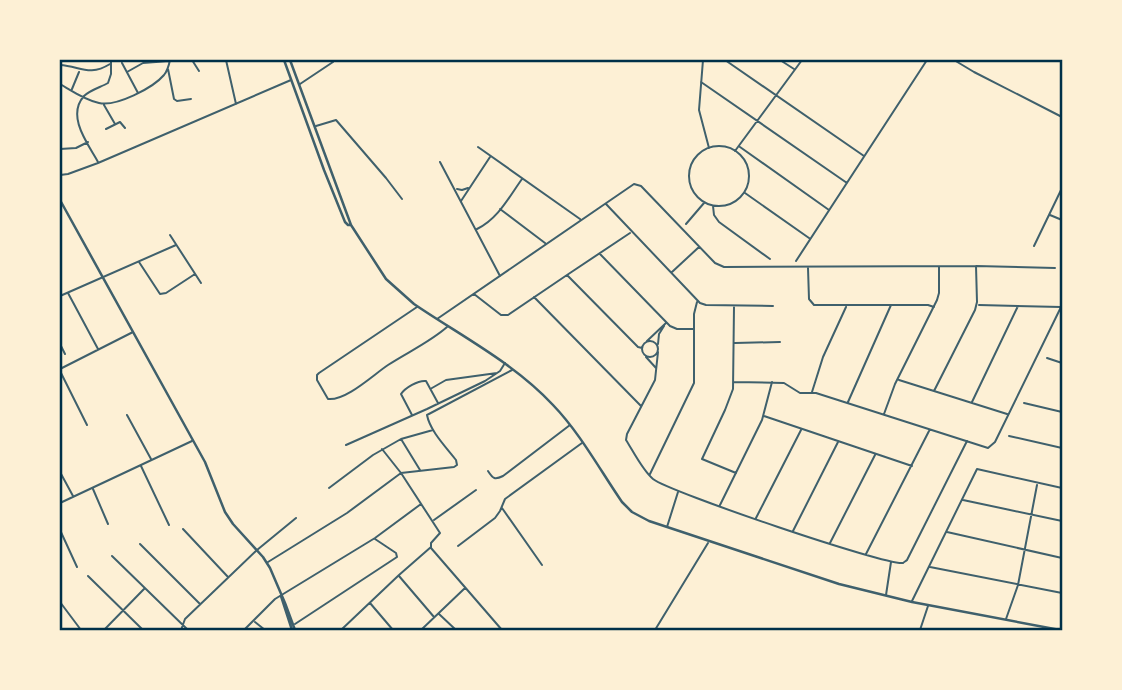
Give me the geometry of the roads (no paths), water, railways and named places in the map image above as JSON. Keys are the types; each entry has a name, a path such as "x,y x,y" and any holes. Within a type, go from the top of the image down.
{"street":[{"path":"60,84 83,97 104,104 122,100 159,80 168,68 170,60 143,63 127,72"},
{"path":"192,60 199,71"},
{"path":"226,60 237,105"},
{"path":"284,60 345,222 351,225"},
{"path":"290,60 351,225 386,279 418,307 505,363 553,404 626,507 636,515 708,542 839,584 912,602 1060,631"},
{"path":"703,60 699,110 709,148"},
{"path":"725,60 864,156"},
{"path":"780,60 795,70"},
{"path":"736,151 802,60"},
{"path":"796,261 927,60"},
{"path":"954,60 1062,117"},
{"path":"98,163 76,117 83,97 108,82 111,61"},
{"path":"60,65 80,70 98,70 111,61"},
{"path":"299,84 333,62"},
{"path":"122,63 138,93"},
{"path":"168,68 174,99 191,99"},
{"path":"72,90 80,70"},
{"path":"60,175 98,163 292,80"},
{"path":"701,82 847,183"},
{"path":"104,104 115,124"},
{"path":"314,126 336,120 402,199"},
{"path":"106,129 121,122 125,128"},
{"path":"60,149 76,148 88,142"},
{"path":"478,147 581,219"},
{"path":"723,147 736,151 748,170 748,182 744,192 732,203 723,206 704,202 693,192 689,182 689,171 696,157 709,148 723,147"},
{"path":"739,147 829,210"},
{"path":"461,201 491,156"},
{"path":"440,162 500,276"},
{"path":"476,229 491,220 522,178"},
{"path":"436,319 581,219 631,186 639,185 715,263 724,267 1055,268"},
{"path":"454,188 462,190 469,187"},
{"path":"1034,246 1062,188"},
{"path":"744,192 811,239"},
{"path":"60,200 208,468 225,512 267,563 293,631"},
{"path":"686,224 704,202"},
{"path":"605,204 698,300 706,305 773,306"},
{"path":"712,205 719,222 770,259"},
{"path":"500,209 546,244"},
{"path":"1049,214 1062,220"},
{"path":"473,294 505,316 631,232"},
{"path":"170,235 201,283"},
{"path":"60,296 176,245"},
{"path":"672,273 699,247"},
{"path":"600,254 666,322 674,328 694,329"},
{"path":"139,261 160,295 195,274"},
{"path":"884,415 934,307 939,293 939,266"},
{"path":"934,391 976,305 976,266"},
{"path":"808,267 809,299 817,306 934,307"},
{"path":"567,275 642,348"},
{"path":"67,292 99,349"},
{"path":"534,297 641,406"},
{"path":"649,475 693,389 695,309 698,300"},
{"path":"848,403 891,305"},
{"path":"734,382 787,383 800,393 812,392 986,448 990,447 995,442 1062,306 976,305"},
{"path":"734,306 734,382 726,410 702,459 736,473"},
{"path":"812,392 823,357 846,306"},
{"path":"972,403 1018,306"},
{"path":"418,307 317,375 328,400 336,399 360,386 447,327"},
{"path":"657,369 644,355 642,348 666,322"},
{"path":"666,322 659,334 655,380 626,440 655,481 678,491 829,544 901,563 907,560 967,441"},
{"path":"88,425 60,369 133,332"},
{"path":"645,342 653,341 658,346"},
{"path":"734,344 780,342"},
{"path":"60,344 65,354"},
{"path":"644,355 652,357 658,352"},
{"path":"1046,358 1062,363"},
{"path":"346,445 485,381 498,373 505,363"},
{"path":"267,563 347,513 401,473 457,465 427,415 513,369"},
{"path":"431,389 446,380 498,373"},
{"path":"412,415 401,394 424,380 439,403"},
{"path":"898,380 1009,414"},
{"path":"720,506 764,416 772,382"},
{"path":"1024,403 1062,412"},
{"path":"127,415 152,460"},
{"path":"764,416 912,466"},
{"path":"488,471 494,479 503,476 570,425"},
{"path":"755,519 801,429"},
{"path":"329,488 382,449 401,439 434,430"},
{"path":"866,555 930,430"},
{"path":"1009,436 1062,448"},
{"path":"401,439 421,471"},
{"path":"60,503 193,441"},
{"path":"793,532 838,441"},
{"path":"458,546 495,518 505,499 582,442"},
{"path":"341,631 431,547 431,543 440,533 422,503 382,449"},
{"path":"829,544 875,454"},
{"path":"141,466 169,525"},
{"path":"912,602 977,469 1062,488"},
{"path":"60,472 74,497"},
{"path":"1006,620 1018,585 1037,483"},
{"path":"92,488 108,524"},
{"path":"433,520 477,490"},
{"path":"667,527 678,491"},
{"path":"962,500 1062,521"},
{"path":"244,631 273,601 375,538 422,503"},
{"path":"502,508 542,565"},
{"path":"181,631 185,619 257,550 296,518"},
{"path":"183,529 229,578"},
{"path":"60,530 77,567"},
{"path":"946,532 1062,558"},
{"path":"293,624 397,557 396,552 375,538"},
{"path":"655,631 708,542"},
{"path":"140,544 201,605"},
{"path":"431,547 502,631"},
{"path":"111,555 188,631"},
{"path":"886,596 891,561"},
{"path":"929,567 1062,593"},
{"path":"399,575 434,618"},
{"path":"88,576 143,631"},
{"path":"421,631 465,588"},
{"path":"104,631 144,589"},
{"path":"281,596 293,624 293,631"},
{"path":"60,602 81,631"},
{"path":"370,603 393,631"},
{"path":"920,631 929,605"},
{"path":"439,613 456,631"},
{"path":"254,620 265,631"}]}
